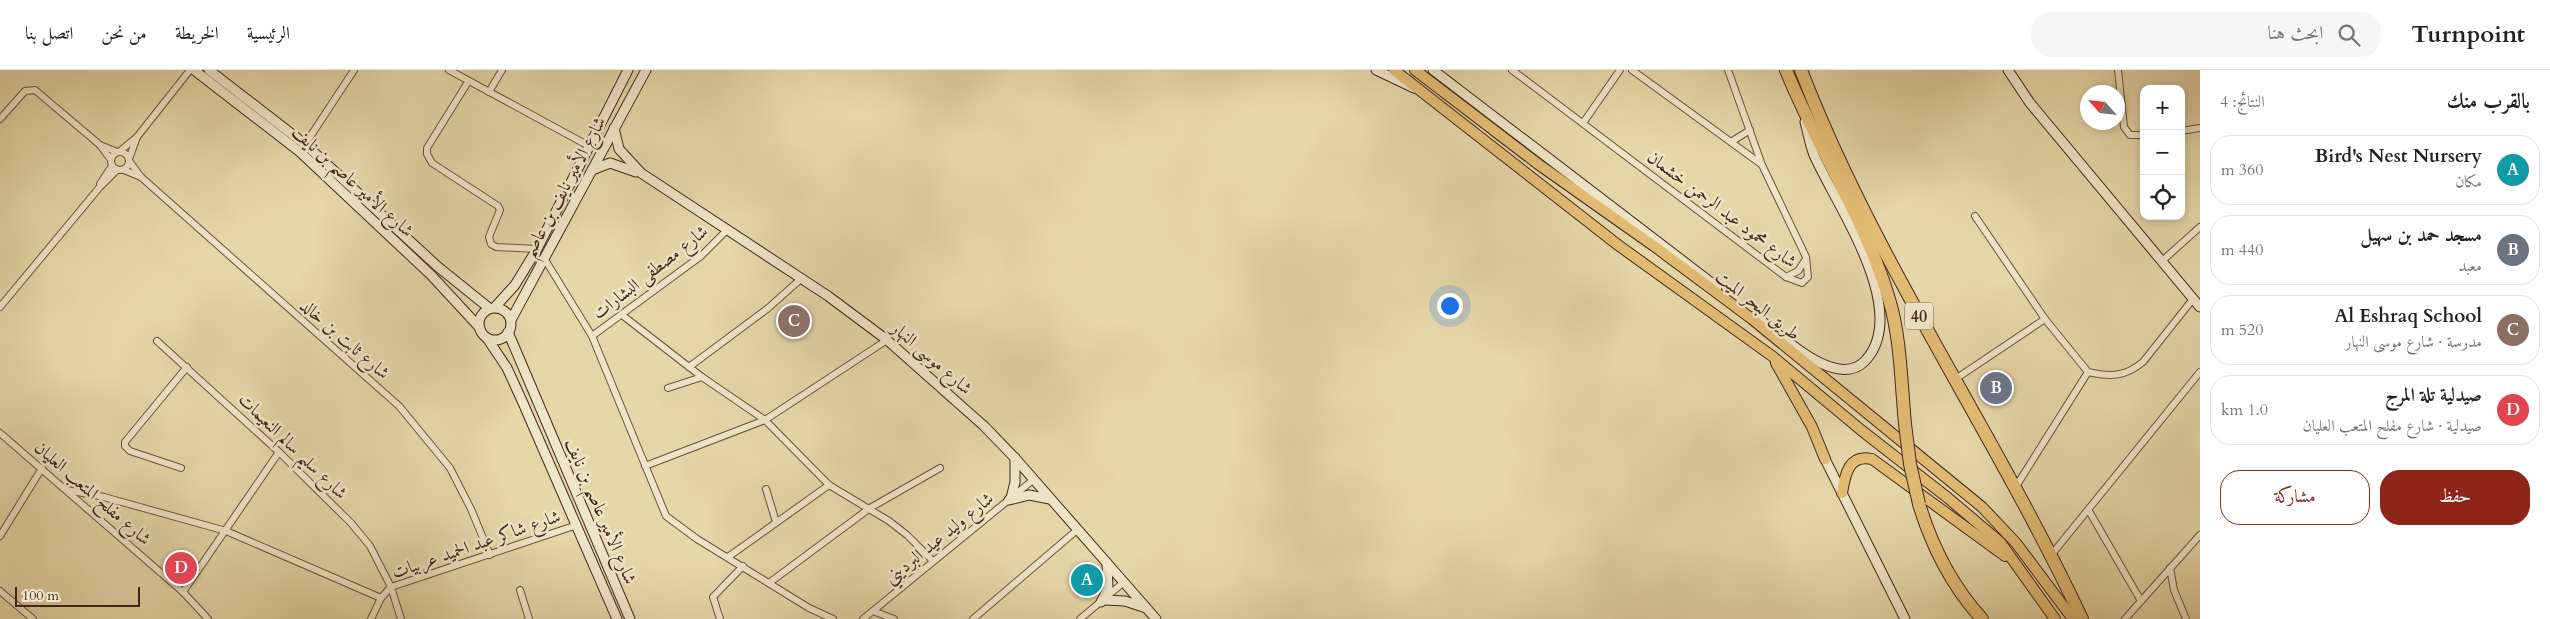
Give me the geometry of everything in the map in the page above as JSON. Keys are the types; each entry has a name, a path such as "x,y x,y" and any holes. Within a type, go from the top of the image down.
{"highway":[{"name":"40","path":"1786,70 1802,110 1819,138 1882,275 1895,325 1910,464 1929,537 1958,588 1982,619"},
{"name":"40","path":"1801,70 1865,211 1954,380 2052,554 2082,619"}],"main road":[{"path":"1394,70 1618,244 1772,356 1861,430 1948,498 2000,542 2055,619"},
{"name":"طريق البحر الميت","path":"1415,70 1538,164 1654,246 1752,319 1996,520 2016,543 2073,619"},
{"path":"1772,356 1812,427 1825,459"},
{"path":"1861,430 1883,427"},
{"path":"1842,493 1845,475 1852,463 1865,457 1872,459 2012,561"}],"street":[{"path":"116,166 118,152 137,137 190,70"},
{"name":"شارع الأمير عاصم بن نايف","path":"194,70 303,148 447,290 480,328"},
{"name":"شارع الأمير عاصم بن نايف","path":"209,70 303,148 437,266 492,308"},
{"path":"303,148 354,70"},
{"path":"449,70 589,146"},
{"path":"489,92 502,70"},
{"name":"شارع الأمير نايف بن عاصم","path":"492,308 515,284 537,250 628,70"},
{"name":"شارع الأمير نايف بن عاصم","path":"510,320 646,70"},
{"path":"1376,70 1420,91"},
{"path":"1433,70 1816,362 1840,370 1863,363 1870,356 1879,335 1880,308 1861,250 1813,154 1802,110"},
{"name":"شارع محمود عبد الرحمن خشمان","path":"1512,70 1786,277 1795,282 1805,282 1808,277 1806,257 1762,165 1728,70"},
{"path":"1583,123 1620,70"},
{"path":"1632,70 1762,165"},
{"path":"2008,70 2030,103 2200,307"},
{"path":"2118,70 2124,127 2130,135 2140,135"},
{"path":"468,82 427,148 428,158 432,163 498,206 500,210 489,237 491,244 537,250"},
{"path":"0,119 25,91 35,90 100,145 116,166"},
{"name":"شارع موسى النهار","path":"614,128 619,149 641,174"},
{"path":"2185,130 2200,128"},
{"path":"1731,142 1750,130"},
{"path":"0,308 116,166 130,161 137,137"},
{"name":"شارع ثابت بن خالد","path":"100,145 126,154 141,177 399,406 450,468 472,509 490,555"},
{"name":"شارع موسى النهار","path":"591,171 610,163 641,174 802,278 887,340 984,426 1015,458 1156,619"},
{"name":"شارع ثابت بن خالد","path":"116,166 141,177"},
{"path":"1975,216 2045,319 2088,372 2114,376 2134,370 2143,362 2193,299"},
{"path":"2162,261 2200,227"},
{"name":"شارع مصطفى البشارات","path":"592,336 701,256 726,230"},
{"path":"1786,277 1798,271 1806,257"},
{"path":"544,258 592,336 666,516 697,539 728,556 809,608 833,619"},
{"path":"689,367 767,309 802,278"},
{"path":"492,308 505,311 510,320 508,332 500,339 490,338 480,328 480,318 492,308"},
{"path":"622,315 702,377 765,420 830,485 870,508 907,535 933,561"},
{"path":"1954,380 2045,319"},
{"name":"شارع الأمير عاصم بن نايف","path":"508,332 630,619"},
{"name":"شارع الأمير عاصم بن نايف","path":"490,338 507,368 578,525 617,619"},
{"path":"646,466 765,420 887,340"},
{"name":"شارع سليم سالم النعيمات","path":"157,341 279,452 351,523 370,546 391,587 401,619"},
{"path":"181,468 130,451 125,446 126,442 187,368"},
{"path":"2014,489 2088,372"},
{"path":"2052,554 2089,511 2200,372"},
{"path":"668,388 702,377"},
{"name":"شارع مفلح المتعب العليان","path":"0,433 68,490 183,592 208,619"},
{"path":"183,592 279,452"},
{"path":"1015,458 1015,482 1010,499 1029,495 1050,499"},
{"path":"1825,459 1903,618"},
{"path":"0,536 42,468"},
{"path":"770,584 870,508 940,468"},
{"name":"شارع وليد عيد البرديني","path":"863,619 1033,480"},
{"path":"728,556 830,485"},
{"path":"766,489 776,522"},
{"path":"68,490 104,496 226,531 381,598"},
{"path":"2089,511 2141,601"},
{"name":"شارع شاكر عبد الحميد عربيات","path":"372,619 381,598 391,587 578,525"},
{"path":"973,619 1077,530"},
{"path":"2125,619 2200,535"},
{"path":"1103,601 1108,589 1106,563"},
{"path":"720,619 713,597 743,566"},
{"path":"2170,568 2176,596 2186,619"},
{"path":"1080,619 1124,582"},
{"path":"520,590 529,619"},
{"path":"0,591 33,619"},
{"path":"1103,601 1125,601 1146,608"},
{"path":"809,608 817,619"},
{"path":"872,611 894,619"}],"place":[{"name":"Al Eshraq School","path":"794,321"},
{"name":"مسجد حمد بن سهيل","path":"1996,388"},
{"name":"صيدلية تلة المرج","path":"181,568"},
{"name":"Bird's Nest Nursery","path":"1087,580"}]}
